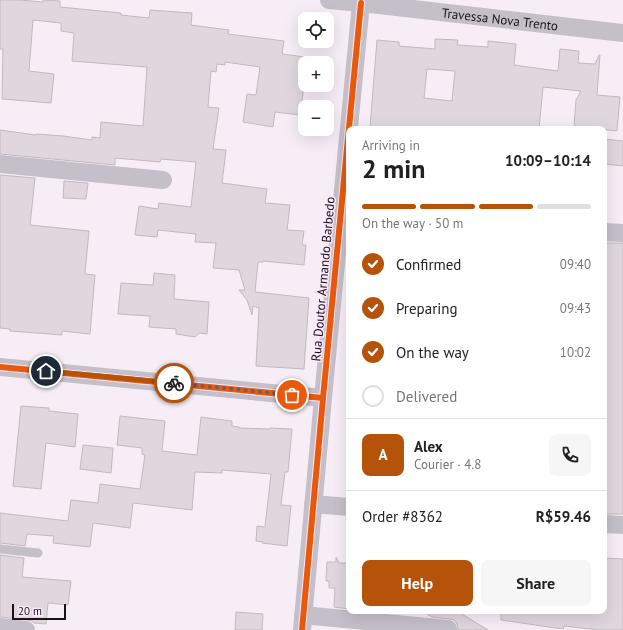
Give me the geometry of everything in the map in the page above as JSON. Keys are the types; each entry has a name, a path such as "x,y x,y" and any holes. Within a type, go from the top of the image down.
{"street":[{"name":"Travessa Nova Trento","path":"329,0 623,33"},
{"name":"Rua Doutor Armando Barbedo","path":"349,126 361,3"},
{"name":"Rua Doutor Armando Barbedo","path":"303,623 346,159"},
{"path":"0,164 163,180"},
{"path":"607,232 623,233"},
{"path":"0,367 323,398"},
{"path":"313,504 346,507"},
{"path":"607,524 623,525"},
{"path":"303,623 448,629"},
{"path":"0,628 26,630"}],"lane":[{"path":"0,549 38,553"}],"building":[{"path":"0,0 43,2 43,0 60,1 60,7 121,13 121,15 149,18 150,10 192,13 191,25 229,30 228,34 284,41 282,54 298,56 298,92 303,92 302,100 298,100 298,115 275,112 273,127 243,122 247,94 256,95 260,67 225,62 225,65 217,64 216,72 211,71 208,107 219,108 213,149 226,150 222,183 267,189 265,203 290,205 287,230 304,231 302,245 306,245 304,265 263,261 258,262 255,292 309,298 304,369 256,366 259,308 253,306 252,315 247,300 239,290 245,290 239,270 213,268 216,243 195,242 196,234 158,230 157,237 135,235 139,206 158,209 159,203 191,207 196,162 161,159 160,162 115,158 115,165 0,154 0,130 92,140 92,137 100,138 101,122 143,126 147,67 72,61 74,33 61,31 61,23 33,20 29,71 54,74 51,103 2,99 3,49 0,49"},
{"path":"435,39 458,40 457,45 488,47 488,41 516,44 514,65 558,71 560,49 579,51 578,63 595,64 600,55 597,95 620,97 617,131 607,130 607,126 574,126 576,100 581,91 543,87 539,126 370,126 377,40 399,42 399,46 435,49","holes":["427,69 455,71 452,101 424,98"]},
{"path":"607,139 623,141 623,166 607,164"},
{"path":"0,175 35,178 30,225 89,231 85,274 95,275 90,334 62,331 62,335 10,331 10,329 0,328"},
{"path":"64,181 88,183 86,199 63,198"},
{"path":"607,243 623,243 623,514 607,514"},
{"path":"154,273 175,275 174,299 209,302 207,334 199,333 195,337 176,334 176,329 149,327 150,316 118,314 121,283 153,285"},
{"path":"21,406 49,408 49,411 78,414 75,447 46,443 41,489 13,486"},
{"path":"120,416 165,421 162,451 197,455 201,417 232,421 232,426 239,428 292,429 288,472 285,472 281,505 291,506 287,546 256,541 257,526 265,527 271,474 222,470 222,473 195,472 192,510 133,503 130,528 93,523 90,547 53,543 54,536 27,534 25,546 0,543 0,513 68,521 71,500 98,503 100,484 140,489 145,455 142,454 142,448 117,445"},
{"path":"83,445 113,448 111,473 80,469"},
{"path":"0,555 24,558 22,577 71,581 68,605 48,603 46,624 0,617"},
{"path":"336,557 339,563 346,563 346,609 334,607 335,588 329,588 329,581 326,581 327,562 336,562"},
{"path":"607,558 623,559 623,630 598,630 564,626 563,629 501,620 501,614 607,614"},
{"path":"236,612 263,614 262,630 235,630"},
{"path":"427,614 462,614 488,630 458,630 457,624 454,620 432,617"}],"cycle path":[{"path":"349,126 361,3"},
{"path":"302,630 346,159"},
{"path":"0,367 323,398"}],"way so far":[{"path":"174,383 292,395"}],"route":[{"path":"46,371 174,383"}]}
